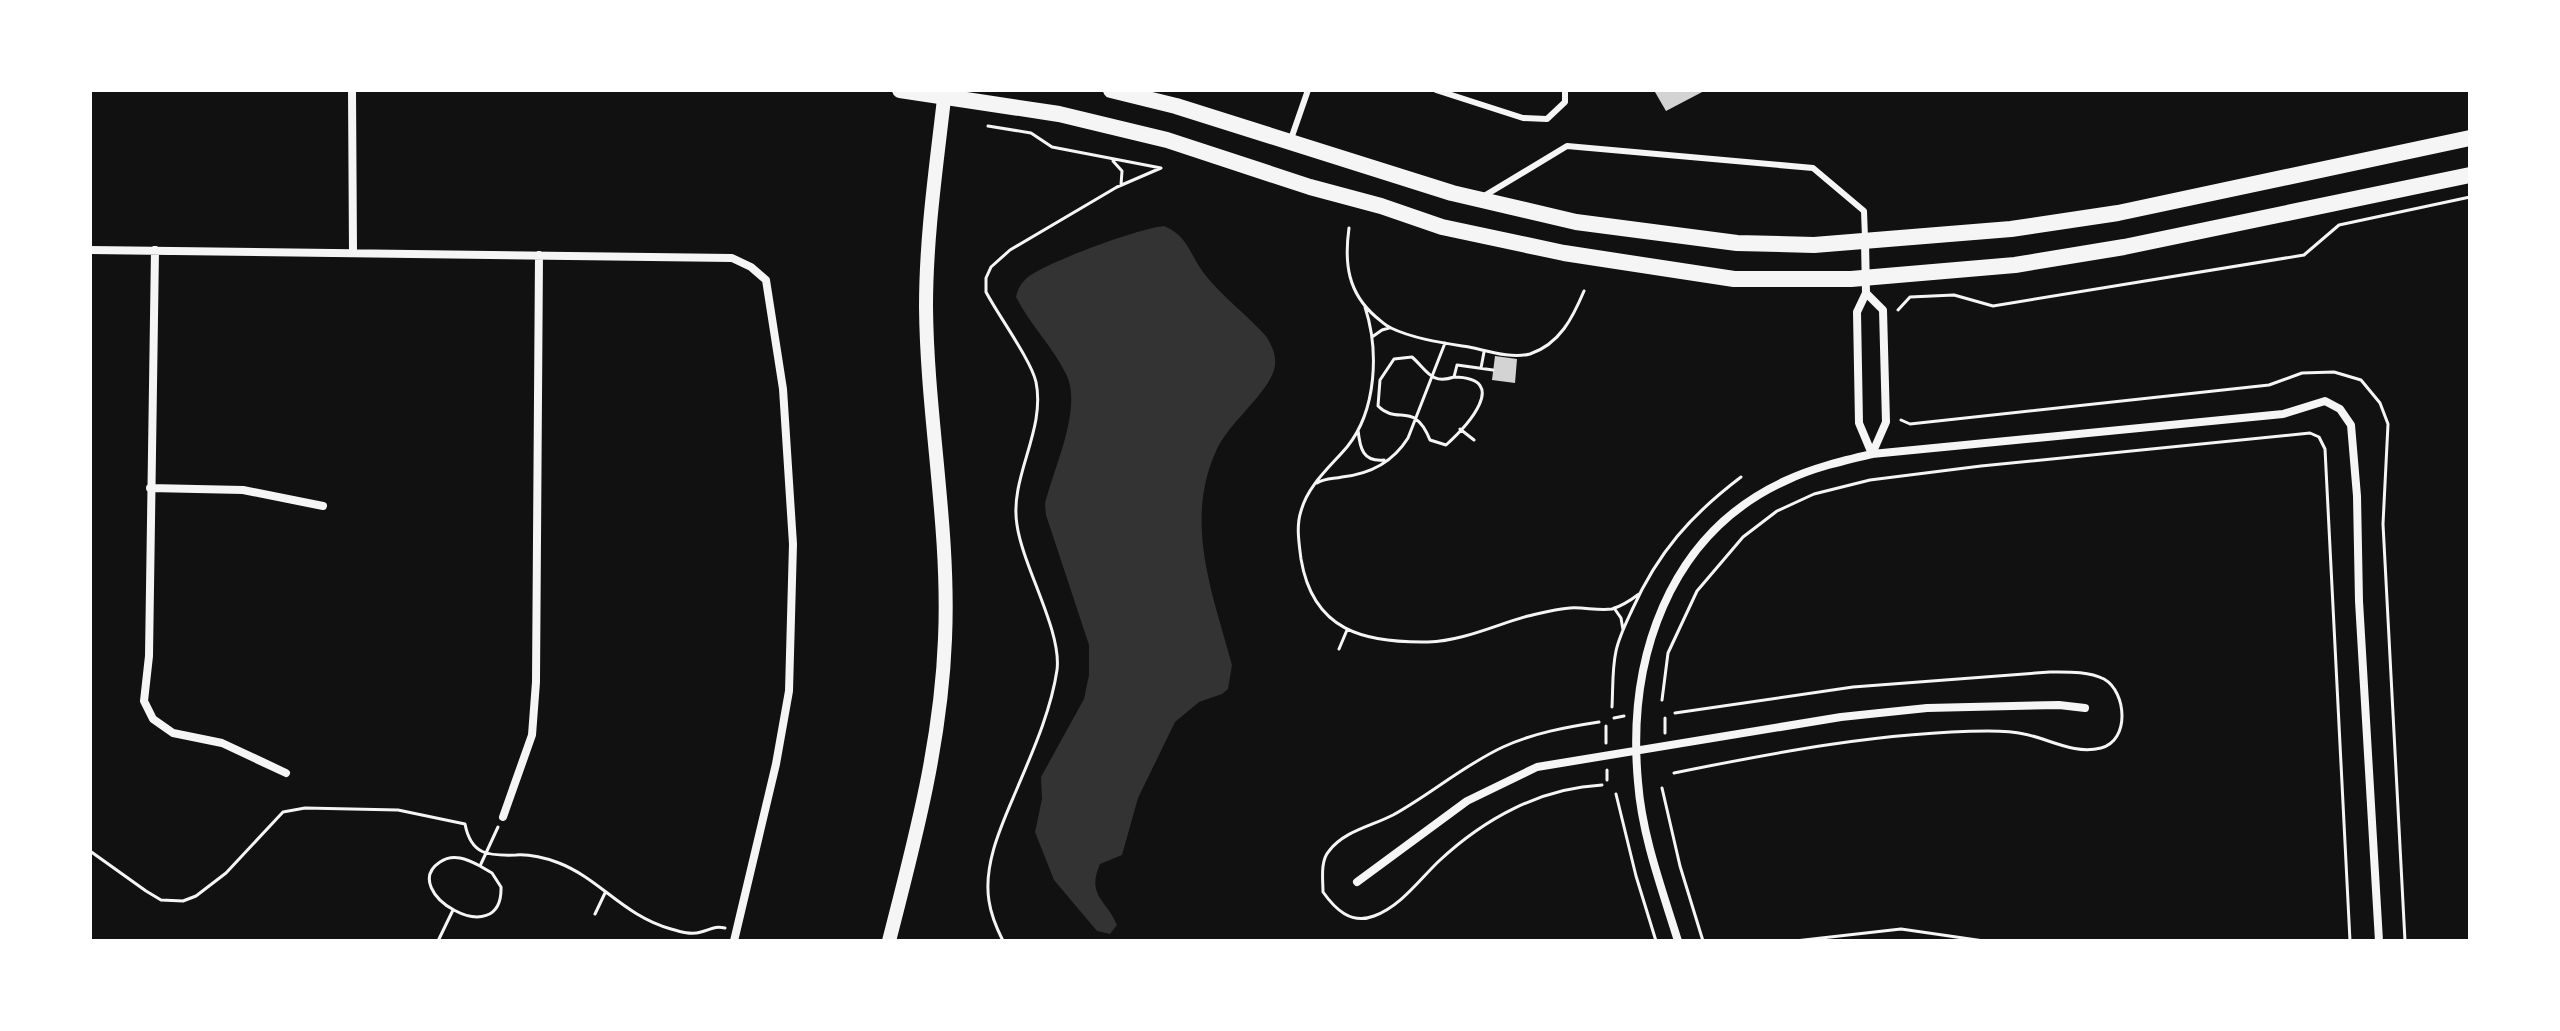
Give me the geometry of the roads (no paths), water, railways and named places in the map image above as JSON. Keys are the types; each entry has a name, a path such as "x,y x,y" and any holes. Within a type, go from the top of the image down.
{"main road":[{"path":"900,90 944,93 1059,114 1167,140 1442,227 1564,253 1734,279 1866,286 2015,265 2124,247 2470,175"},
{"path":"1111,90 1176,106 1480,199 1576,222 1737,243 1814,245 2011,229 2118,213 2470,138"}],"street":[{"path":"352,90 353,252"},
{"path":"889,941 931,775 945,638 946,581 926,309 929,224 944,93"},
{"path":"1865,241 1866,286 1857,312 1859,423 1872,454"},
{"path":"90,250 732,258 751,267 766,280 783,389 793,544 793,619 789,691 776,764 734,941"},
{"path":"155,250 149,656 144,701 153,719 173,733 222,743 286,773"},
{"path":"503,817 532,735 536,682 539,255"},
{"path":"1866,286 1883,310 1886,422 1872,454"},
{"path":"1678,941 1647,839 1638,783 1642,668 1655,622 1681,568 1743,506 1784,481 1831,463 1872,454 2283,414 2325,401 2340,409 2351,425 2379,941"},
{"path":"150,488 243,490 323,506"},
{"path":"1357,882 1467,801 1537,767 1841,717 1927,708 2059,705 2085,708"}],"lane":[{"path":"1290,143 1308,90"},
{"path":"1436,90 1523,118 1547,119 1565,102 1565,90"},
{"path":"1480,199 1567,146 1813,168 1864,211 1865,241"}]}
